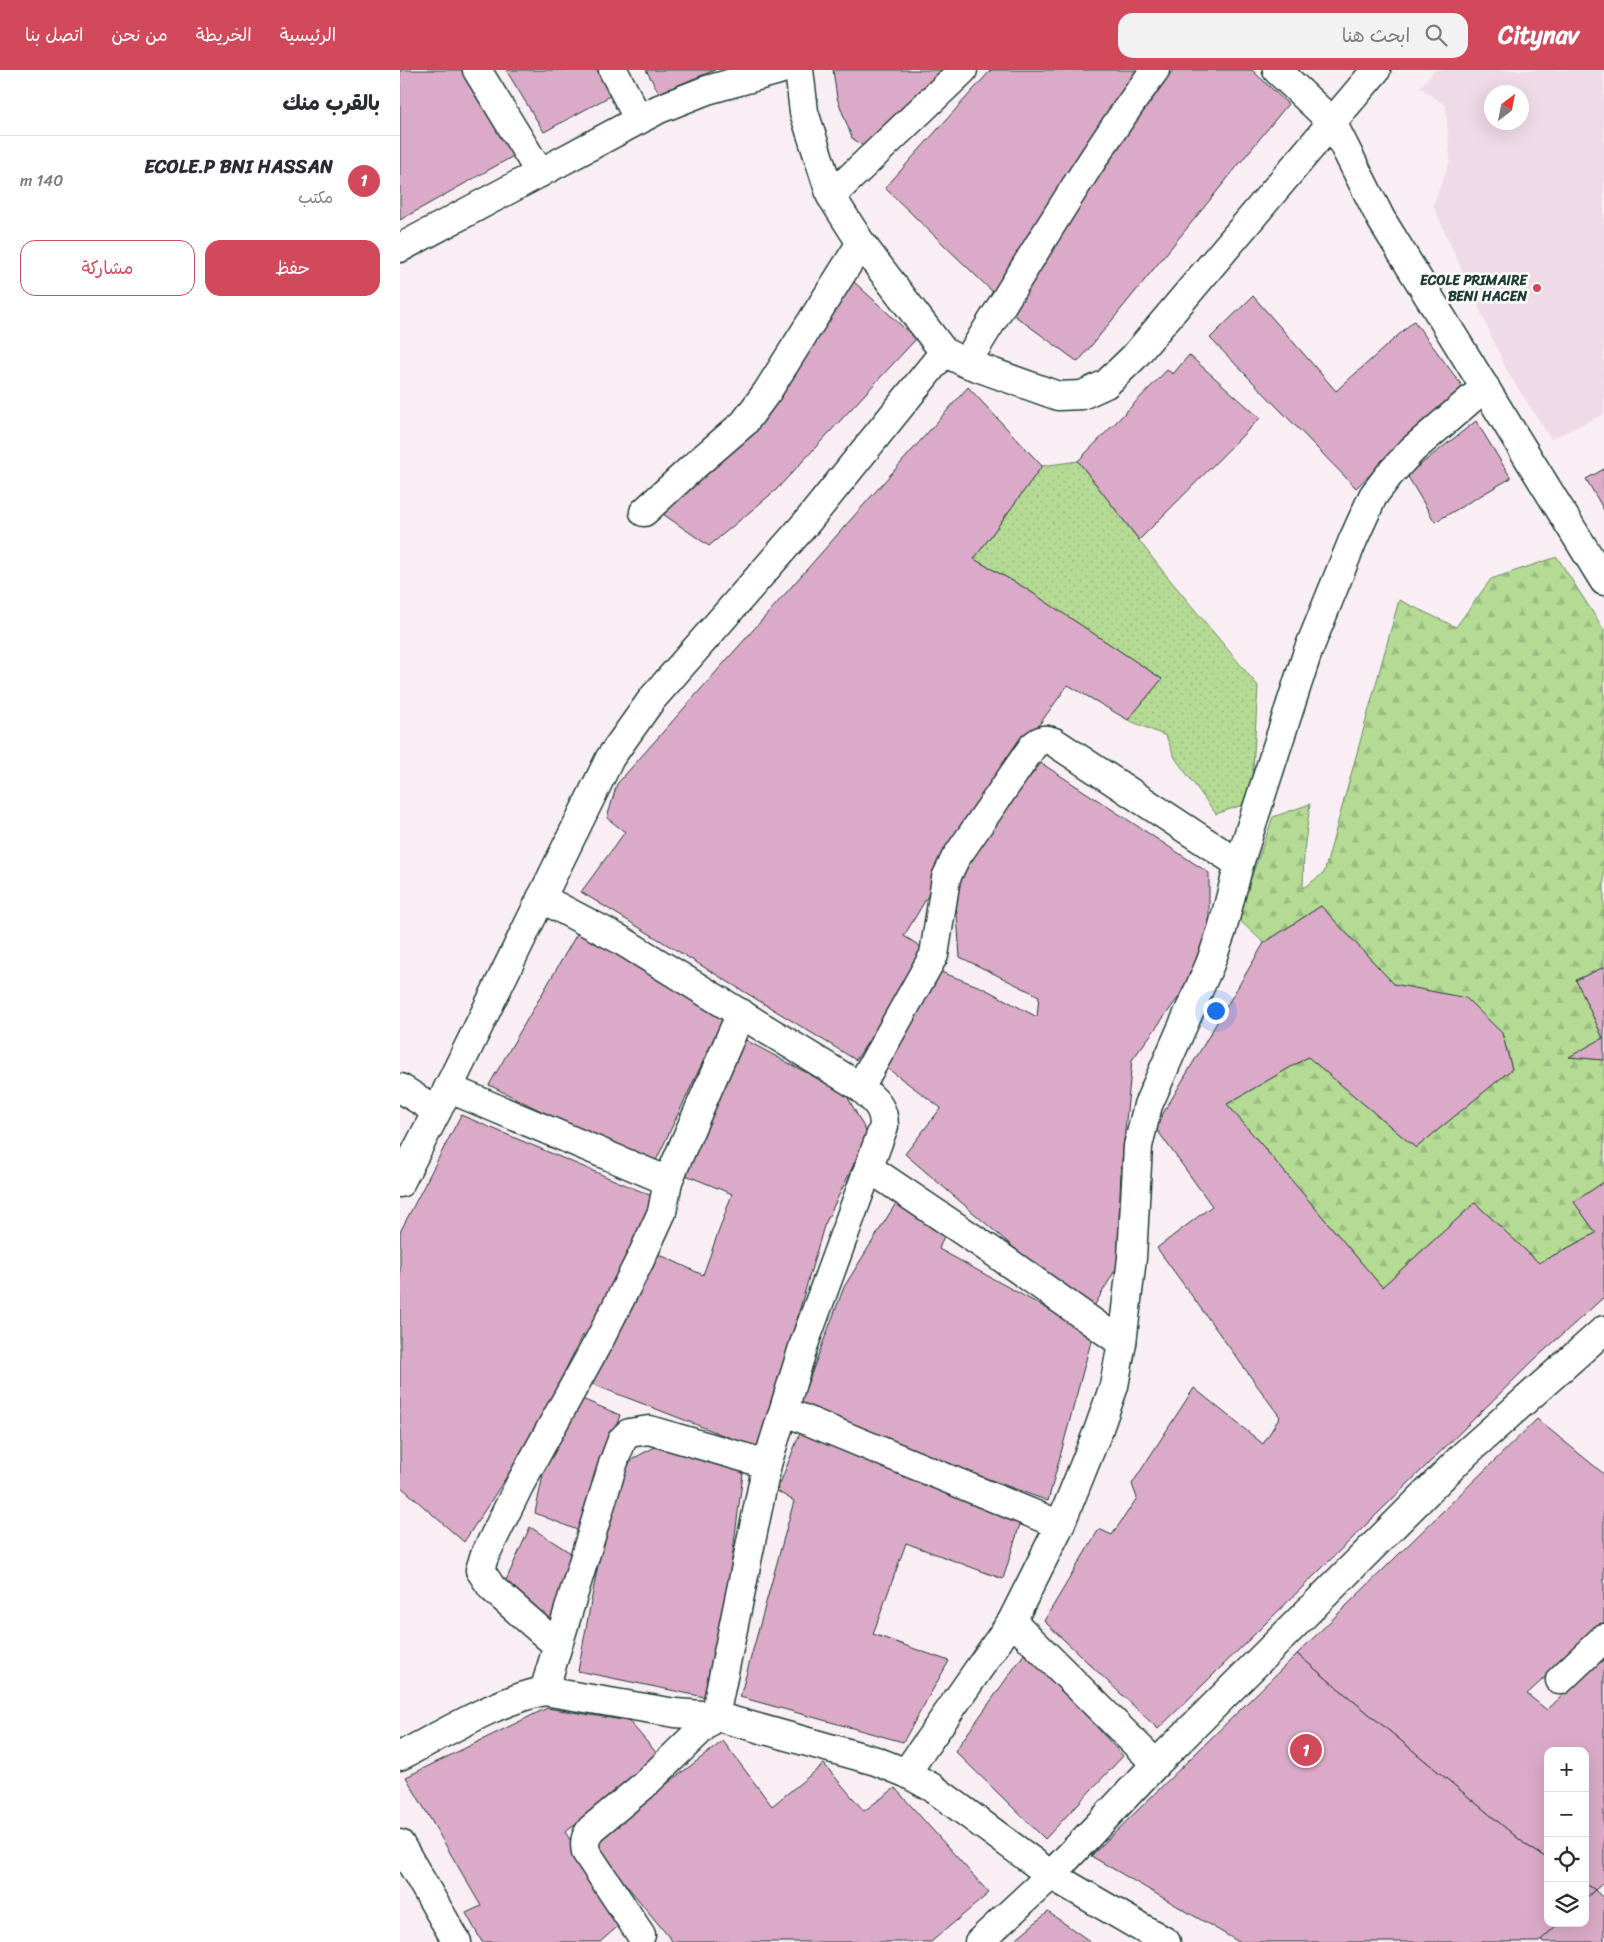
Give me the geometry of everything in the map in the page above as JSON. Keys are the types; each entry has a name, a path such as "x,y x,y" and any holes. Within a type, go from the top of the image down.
{"street":[{"path":"477,70 540,173"},
{"path":"613,70 639,120"},
{"path":"400,248 639,120 707,90 779,70"},
{"path":"799,70 804,112 832,196 861,243 955,357 1058,396 1082,395 1106,384 1134,357 1376,70"},
{"path":"832,196 963,70"},
{"path":"400,1183 610,758 652,699 806,522 955,357 1155,70"},
{"path":"1277,70 1332,122 1381,219 1604,581"},
{"path":"644,512 744,423 767,392 861,243"},
{"path":"906,1773 1012,1621 1060,1525 1098,1431 1114,1386 1122,1343 1132,1258 1138,1146 1143,1122 1148,1105 1210,964 1222,930 1239,864 1308,651 1353,540 1373,496 1389,475 1412,450 1485,387"},
{"path":"860,1087 934,954 946,878 955,859 993,801 1033,746 1039,741 1046,739 1054,742 1239,864"},
{"path":"542,898 619,938 860,1087 880,1107 884,1115 884,1126 804,1344 767,1464 715,1716 642,1786 591,1830 586,1837 584,1845 586,1852 641,1940"},
{"path":"557,1645 492,1588 480,1570 484,1557 520,1484 601,1338 640,1260 662,1212 668,1181 741,1013"},
{"path":"400,1088 443,1099 668,1181"},
{"path":"869,1168 998,1255 1122,1343"},
{"path":"979,1942 1051,1875 1156,1764 1466,1453 1604,1330"},
{"path":"784,1411 1060,1525"},
{"path":"544,1691 622,1440 629,1433 649,1430 767,1464"},
{"path":"1012,1621 1156,1764"},
{"path":"1560,1680 1604,1638"},
{"path":"400,1756 502,1704 525,1695 544,1691 675,1713 715,1716 876,1761 906,1773 933,1788 1051,1875 1166,1942"},
{"path":"400,1844 457,1942"}],"shaded area":[{"name":"ECOLE PRIMAIRE BENI HACEN","path":"1435,70 1604,70 1604,414 1551,439 1507,371 1433,205 1450,161 1446,106 1420,87"}],"green space":[{"path":"1078,461 1161,569 1258,686 1251,802 1216,814 1175,758 1166,736 1128,720 1162,679 1025,588 974,559 1042,466"},
{"path":"1557,557 1604,630 1604,967 1576,980 1603,1038 1570,1057 1604,1060 1604,1182 1574,1202 1596,1233 1539,1263 1475,1203 1382,1287 1227,1104 1308,1057 1416,1148 1512,1069 1502,1033 1394,984 1321,906 1264,943 1237,918 1273,817 1310,804 1304,851 1303,888 1324,873 1399,600 1456,627 1491,579"}],"building":[{"path":"400,70 465,70 517,154 400,220"},
{"path":"506,70 597,70 612,95 544,132"},
{"path":"646,70 715,70 659,93"},
{"path":"833,70 946,70 867,149 852,138 837,98"},
{"path":"991,70 1140,70 1113,103 997,296 885,188"},
{"path":"1173,70 1252,70 1288,104 1078,362 1007,310 1113,149"},
{"path":"852,280 916,339 776,490 709,546 657,510"},
{"path":"1253,296 1336,391 1414,321 1463,387 1356,488 1210,338"},
{"path":"1189,355 1260,418 1139,540 1078,461 1167,370 1173,374"},
{"path":"968,387 1042,466 974,559 1025,588 1162,679 1128,720 1068,685 1017,755 904,936 928,951 856,1060 581,892 625,832 607,818 617,784"},
{"path":"1476,421 1511,478 1435,522 1407,475"},
{"path":"1604,469 1604,510 1586,479"},
{"path":"1041,763 1209,873 1209,936 1190,982 1132,1060 1121,1171 1117,1267 1090,1313 905,1154 941,1108 887,1068 941,972 983,988 1037,1017 1039,996 960,957 954,872"},
{"path":"1321,906 1394,984 1466,998 1502,1033 1512,1069 1416,1148 1308,1057 1227,1104 1382,1287 1475,1203 1539,1263 1596,1233 1574,1202 1604,1182 1604,1297 1535,1359 1158,1729 1044,1621 1099,1529 1112,1535 1137,1498 1132,1484 1194,1388 1263,1444 1280,1417 1157,1248 1212,1206 1155,1127 1264,943"},
{"path":"578,932 725,1015 653,1167 489,1085"},
{"path":"1604,967 1604,1060 1569,1057 1603,1038 1576,980"},
{"path":"740,1037 846,1094 868,1135 824,1226 783,1366 764,1451 592,1384 652,1251 703,1275 732,1194 681,1173"},
{"path":"461,1115 659,1199 594,1340 583,1335 528,1444 464,1542 400,1486 400,1232"},
{"path":"898,1200 946,1230 939,1249 1093,1334 1048,1501 798,1409 844,1287"},
{"path":"575,1396 620,1415 582,1532 535,1513 547,1456"},
{"path":"1537,1419 1604,1474 1604,1623 1527,1694 1547,1710 1604,1656 1604,1882 1595,1890 1589,1886 1589,1747 1544,1747 1544,1856 1526,1845 1297,1654"},
{"path":"802,1428 1021,1521 1003,1579 906,1543 873,1634 949,1661 903,1742 740,1697 794,1501 777,1491"},
{"path":"657,1446 744,1466 714,1699 578,1671 613,1485 634,1458"},
{"path":"530,1527 577,1557 552,1624 503,1587"},
{"path":"1027,1650 1123,1756 1045,1839 955,1751"},
{"path":"1297,1654 1526,1845 1544,1856 1544,1927 1555,1927 1539,1942 1239,1942 1091,1856"},
{"path":"547,1708 629,1721 665,1763 565,1832 624,1921 600,1942 482,1942 466,1913 481,1906 406,1777"},
{"path":"723,1741 772,1806 824,1764 864,1811 895,1788 989,1893 931,1942 673,1942 591,1842"},
{"path":"1589,1886 1595,1890 1589,1895"},
{"path":"1595,1890 1604,1899 1604,1942 1544,1942 1541,1940 1555,1927 1589,1927 1589,1895"},
{"path":"1048,1912 1091,1942 1012,1942"}],"place":[{"name":"ECOLE PRIMAIRE BENI HACEN","path":"1537,288"},
{"name":"ECOLE.P BNI HASSAN","path":"1306,1750"}]}
